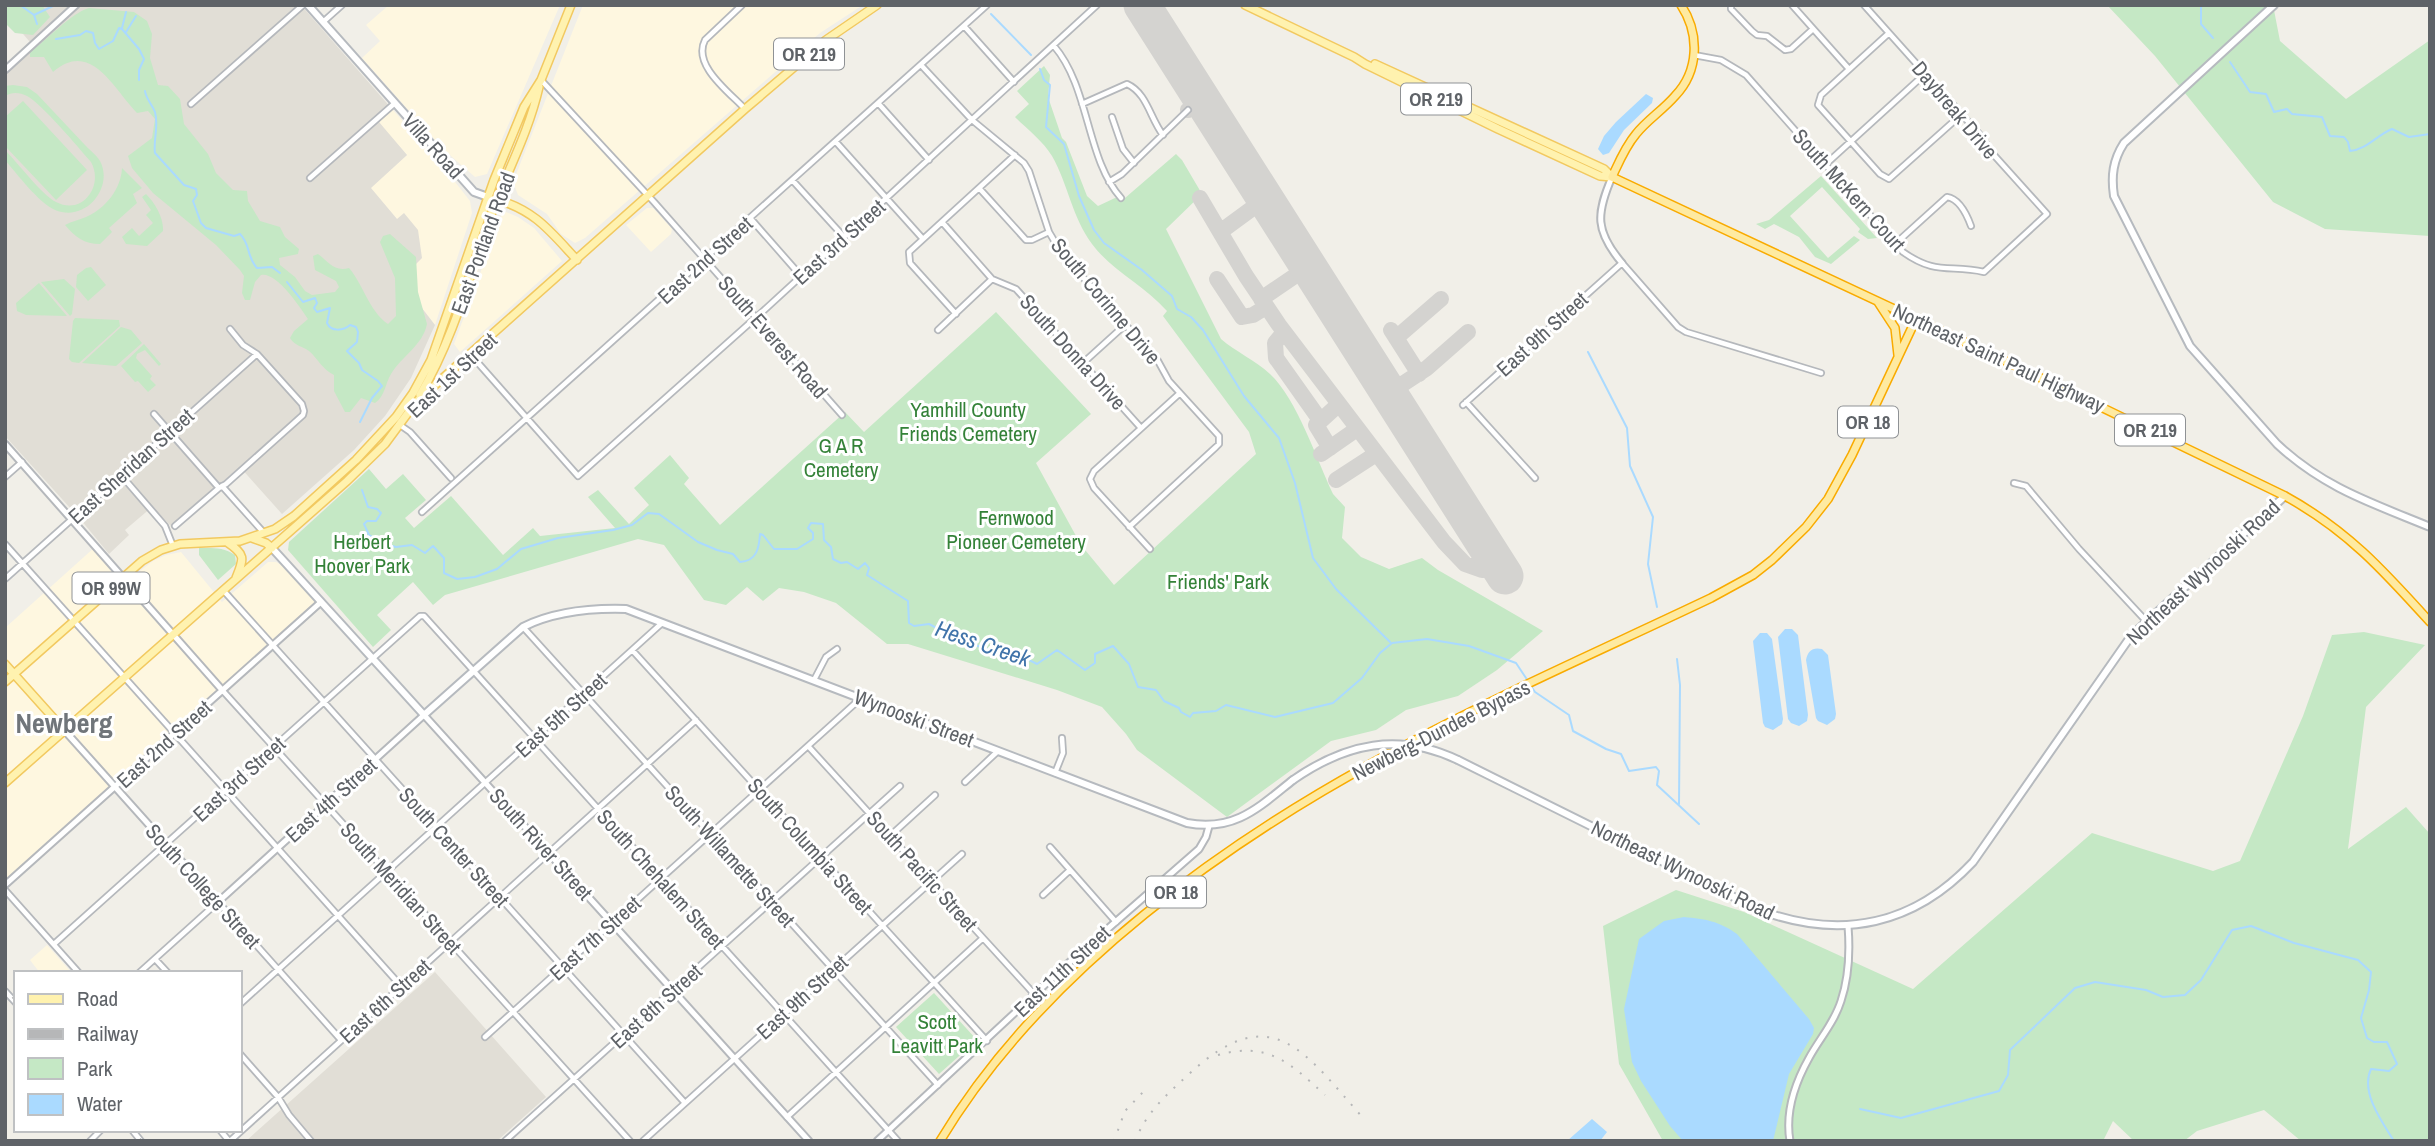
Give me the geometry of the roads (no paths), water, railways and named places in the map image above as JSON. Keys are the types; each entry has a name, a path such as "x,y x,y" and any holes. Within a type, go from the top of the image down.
{"highway":[{"path":"1612,177 1631,139 1686,82 1694,55 1692,28 1681,5"},
{"name":"Northeast Saint Paul Highway","path":"1612,177 2285,496 2332,524 2354,542 2429,620"},
{"path":"1878,301 1895,328 1899,357"},
{"name":"Newberg-Dundee Bypass","path":"940,1141 991,1066 1040,1010 1101,953 1205,870 1286,815 1370,764 1732,587 1762,568 1790,545 1822,508 1835,487 1916,319"}],"main road":[{"name":"Villa Road","path":"308,5 474,192 516,205 533,215 577,260"},
{"name":"East Portland Road","path":"416,402 450,335 497,200 534,111 541,80 571,5"},
{"name":"East 1st Street","path":"5,783 355,474 400,425 416,402 745,109 826,40 877,5"},
{"name":"Northeast Saint Paul Highway","path":"1245,5 1498,129 1600,176 1612,177"},
{"path":"2274,5 2124,143 2113,164 2113,196 2190,346 2277,444 2327,483 2430,527"},
{"name":"East Portland Road","path":"413,393 438,344 488,197 524,107 541,80"},
{"name":"East 1st Street","path":"227,542 264,534 294,516 372,445 413,393"},
{"name":"Northeast Wynooski Road","path":"1293,780 1331,757 1379,744 1434,750 1762,911 1816,926 1848,926 1880,920 1911,909 1944,890 1959,877 1984,849 2131,636 2285,496"},
{"path":"252,538 272,548 294,516"},
{"name":"OR 99W","path":"5,682 142,561 173,546 203,541 227,542"},
{"path":"227,542 242,556 242,564 235,579"},
{"name":"South River Street","path":"272,548 424,715"},
{"name":"Wynooski Street","path":"523,627 552,617 626,609 1188,823 1209,826 1243,817 1293,780"},
{"name":"East 4th Street","path":"424,715 523,627"},
{"path":"5,664 65,731"}],"street":[{"path":"5,69 76,5"},
{"path":"191,104 303,5"},
{"path":"323,22 342,5"},
{"path":"742,5 702,46 703,62 745,109"},
{"name":"East 2nd Street","path":"422,512 987,5"},
{"name":"East 3rd Street","path":"527,419 578,476 845,237 1097,5"},
{"path":"1731,5 1752,32 1767,36 1785,50 1813,29"},
{"path":"1792,5 1849,69"},
{"name":"Daybreak Drive","path":"1864,5 2047,214"},
{"path":"964,26 1014,82"},
{"path":"1889,33 1821,95 1818,105 1880,174 1889,178 1962,114"},
{"path":"1054,46 1068,65 1109,182 1121,198"},
{"name":"South McKern Court","path":"1694,55 1721,60 1746,75 1895,244 1912,258 1936,269 1984,272 2047,214"},
{"name":"South Corinne Drive","path":"921,65 972,120 1015,155 1029,171 1049,232 1066,260 1158,361 1169,381 1217,433 1219,444 1129,527"},
{"path":"1826,164 1926,74"},
{"name":"South Everest Road","path":"541,80 842,415"},
{"path":"1082,104 1127,84 1143,97 1163,135"},
{"path":"310,178 394,103"},
{"path":"878,103 929,160"},
{"path":"1109,182 1134,163 1188,110"},
{"path":"1112,117 1123,149 1134,163"},
{"path":"836,142 923,239"},
{"path":"956,314 910,263 908,256 911,249 1015,155"},
{"path":"1612,177 1601,206 1600,219 1607,244 1678,327 1686,332 1821,373"},
{"path":"793,181 845,237"},
{"path":"979,188 1026,240 1049,232"},
{"path":"1895,244 1947,197 1953,198 1967,214 1971,226"},
{"path":"751,219 802,276"},
{"name":"South Donna Drive","path":"942,222 992,279 1016,289 1141,428"},
{"name":"East 9th Street","path":"1535,478 1464,403 1622,263"},
{"path":"938,330 992,279"},
{"path":"1083,363 1125,325"},
{"path":"175,526 303,415 304,411 296,397 230,329"},
{"name":"East Sheridan Street","path":"5,579 257,354"},
{"path":"471,355 527,419"},
{"path":"1150,549 1094,488 1090,478 1094,471 1180,393"},
{"path":"154,414 264,534"},
{"path":"400,425 410,432 451,478"},
{"name":"South Meridian Street","path":"5,444 223,691 630,1141"},
{"path":"5,477 22,463"},
{"path":"121,475 164,526 173,546"},
{"path":"2014,483 2026,486 2079,549 2147,622"},
{"path":"5,544 401,986"},
{"name":"South Center Street","path":"223,590 685,1103"},
{"name":"East 2nd Street","path":"5,888 321,602"},
{"name":"East 3rd Street","path":"54,944 420,616 424,616"},
{"name":"South Chehalem Street","path":"424,616 898,1141"},
{"name":"East 5th Street","path":"242,1002 663,623"},
{"name":"South Willamette Street","path":"523,627 938,1085"},
{"path":"814,680 826,657 836,649"},
{"name":"South Columbia Street","path":"633,651 987,1041"},
{"name":"East 7th Street","path":"485,1037 861,698"},
{"name":"East 4th Street","path":"141,971 424,715"},
{"name":"South River Street","path":"424,715 809,1141"},
{"name":"East 6th Street","path":"242,1130 696,720"},
{"name":"South College Street","path":"65,731 341,1040"},
{"path":"1055,773 1063,752 1062,738"},
{"name":"South Pacific Street","path":"808,746 1035,995"},
{"path":"965,782 999,751"},
{"name":"East 8th Street","path":"505,1141 900,786"},
{"path":"890,836 935,795"},
{"name":"East 11th Street","path":"877,1141 1199,849 1209,826"},
{"path":"1051,847 1116,922"},
{"name":"East 9th Street","path":"643,1141 962,854"},
{"path":"1042,895 1070,870"},
{"path":"5,888 77,971"},
{"path":"1790,1141 1789,1114 1801,1075 1841,1002 1849,957 1848,926"},
{"path":"787,1117 983,938"},
{"path":"155,959 165,971"},
{"path":"242,1056 278,1097 311,1141"}],"water":[{"path":"1646,94 1653,98 1652,103 1624,130 1609,153 1603,155 1598,149 1604,136"},
{"path":"1785,629 1792,629 1798,635 1808,715 1807,721 1799,726 1788,719 1778,637"},
{"path":"1760,633 1767,633 1772,639 1783,719 1782,724 1773,730 1765,727 1763,723 1753,641"},
{"path":"1822,649 1828,655 1836,714 1835,719 1827,725 1816,718 1806,660 1811,650"},
{"path":"1684,917 1712,921 1737,934 1814,1028 1789,1074 1773,1141 1683,1141 1670,1126 1632,1062 1624,1009 1639,939 1664,921"},
{"path":"1592,1119 1607,1132 1600,1141 1567,1141"}],"waterway":[{"name":"Hess Creek","path":"20,5 34,15 37,24"},
{"path":"34,15 55,5"},
{"path":"2201,5 2201,24 2213,38"},
{"path":"122,28 126,12"},
{"path":"991,14 1031,55"},
{"path":"126,32 136,16"},
{"name":"Hess Creek","path":"56,39 80,35 86,31 93,33 99,49 113,41 119,28 122,29 144,59 139,70 139,80"},
{"path":"2230,62 2250,92 2266,94 2274,112 2287,109 2292,114 2322,117 2330,136 2344,137 2350,151 2361,148 2392,129 2409,137 2430,134"},
{"path":"1040,69 1044,80 1050,85 1046,127 1064,144 1079,196 1094,230 1104,243 1172,296 1177,309 1191,317 1203,330 1244,396 1279,438 1295,483 1313,558 1336,589 1390,642"},
{"name":"Hess Creek","path":"145,91 156,117 155,153 184,185 196,189 197,195 193,201 201,223 206,228 234,236 240,234 257,268 272,267 280,273"},
{"name":"Hess Creek","path":"287,282 303,302 315,298 317,303 314,308 317,312 330,308 327,323 331,328 341,329 350,325 356,327 357,342 347,351 362,370 382,386 372,398 360,422"},
{"path":"1588,352 1627,428 1630,466 1653,517 1648,564 1657,607"},
{"name":"Hess Creek","path":"362,490 368,507 381,513 376,521 367,521 364,524 369,535 385,544 396,547 412,545 425,553 433,546 444,558 444,573 457,579 475,577 497,569 521,549 558,538 632,525 648,513 659,514 698,542 733,554 740,562 754,556 760,534 774,549 797,549 813,539 813,533 808,528 811,523 823,524 824,540 831,547 833,559 841,563 847,562 858,569 865,563 869,568 867,575 908,601 909,623 914,626 929,624 960,640 990,650 1013,652 1037,664 1057,650 1085,670 1095,663 1095,654 1113,646 1129,664 1138,687 1156,690 1164,701 1190,717 1193,713 1216,711 1226,705 1275,717 1333,703 1362,678 1380,653 1392,643 1427,639 1469,646 1516,663 1528,681"},
{"path":"1677,659 1680,685 1679,804"},
{"name":"Hess Creek","path":"1531,686 1535,692 1569,715 1573,731 1621,754 1629,771 1656,767 1659,771 1657,785 1699,824"},
{"path":"1860,1109 1901,1118 1999,1091 2008,1075 2010,1050 2075,988 2095,982 2146,990 2163,997 2185,995 2201,980 2232,930 2251,926 2294,943 2358,960 2371,972 2361,1018 2367,1038 2374,1042 2387,1042 2397,1064 2389,1071 2371,1069 2368,1087 2374,1106 2394,1141"}],"railway":[{"path":"5,989 14,999"},
{"path":"1135,1141 1157,1105 1172,1090 1217,1052 1243,1039 1265,1037 1285,1043 1305,1055 1364,1119"},
{"path":"1218,1055 1236,1051 1265,1053 1301,1073 1325,1095"},
{"path":"1114,1141 1125,1111 1144,1091"},
{"path":"135,1132 142,1141"}],"district":[{"name":"Newberg","path":"64,723"}],"park label":[{"name":"Yamhill County Friends Cemetery","path":"968,421"},
{"name":"G A R Cemetery","path":"841,457"},
{"name":"Fernwood Pioneer Cemetery","path":"1016,529"},
{"name":"Herbert Hoover Park","path":"362,553"},
{"name":"Friends' Park","path":"1218,581"},
{"name":"Scott Leavitt Park","path":"937,1033"}]}
